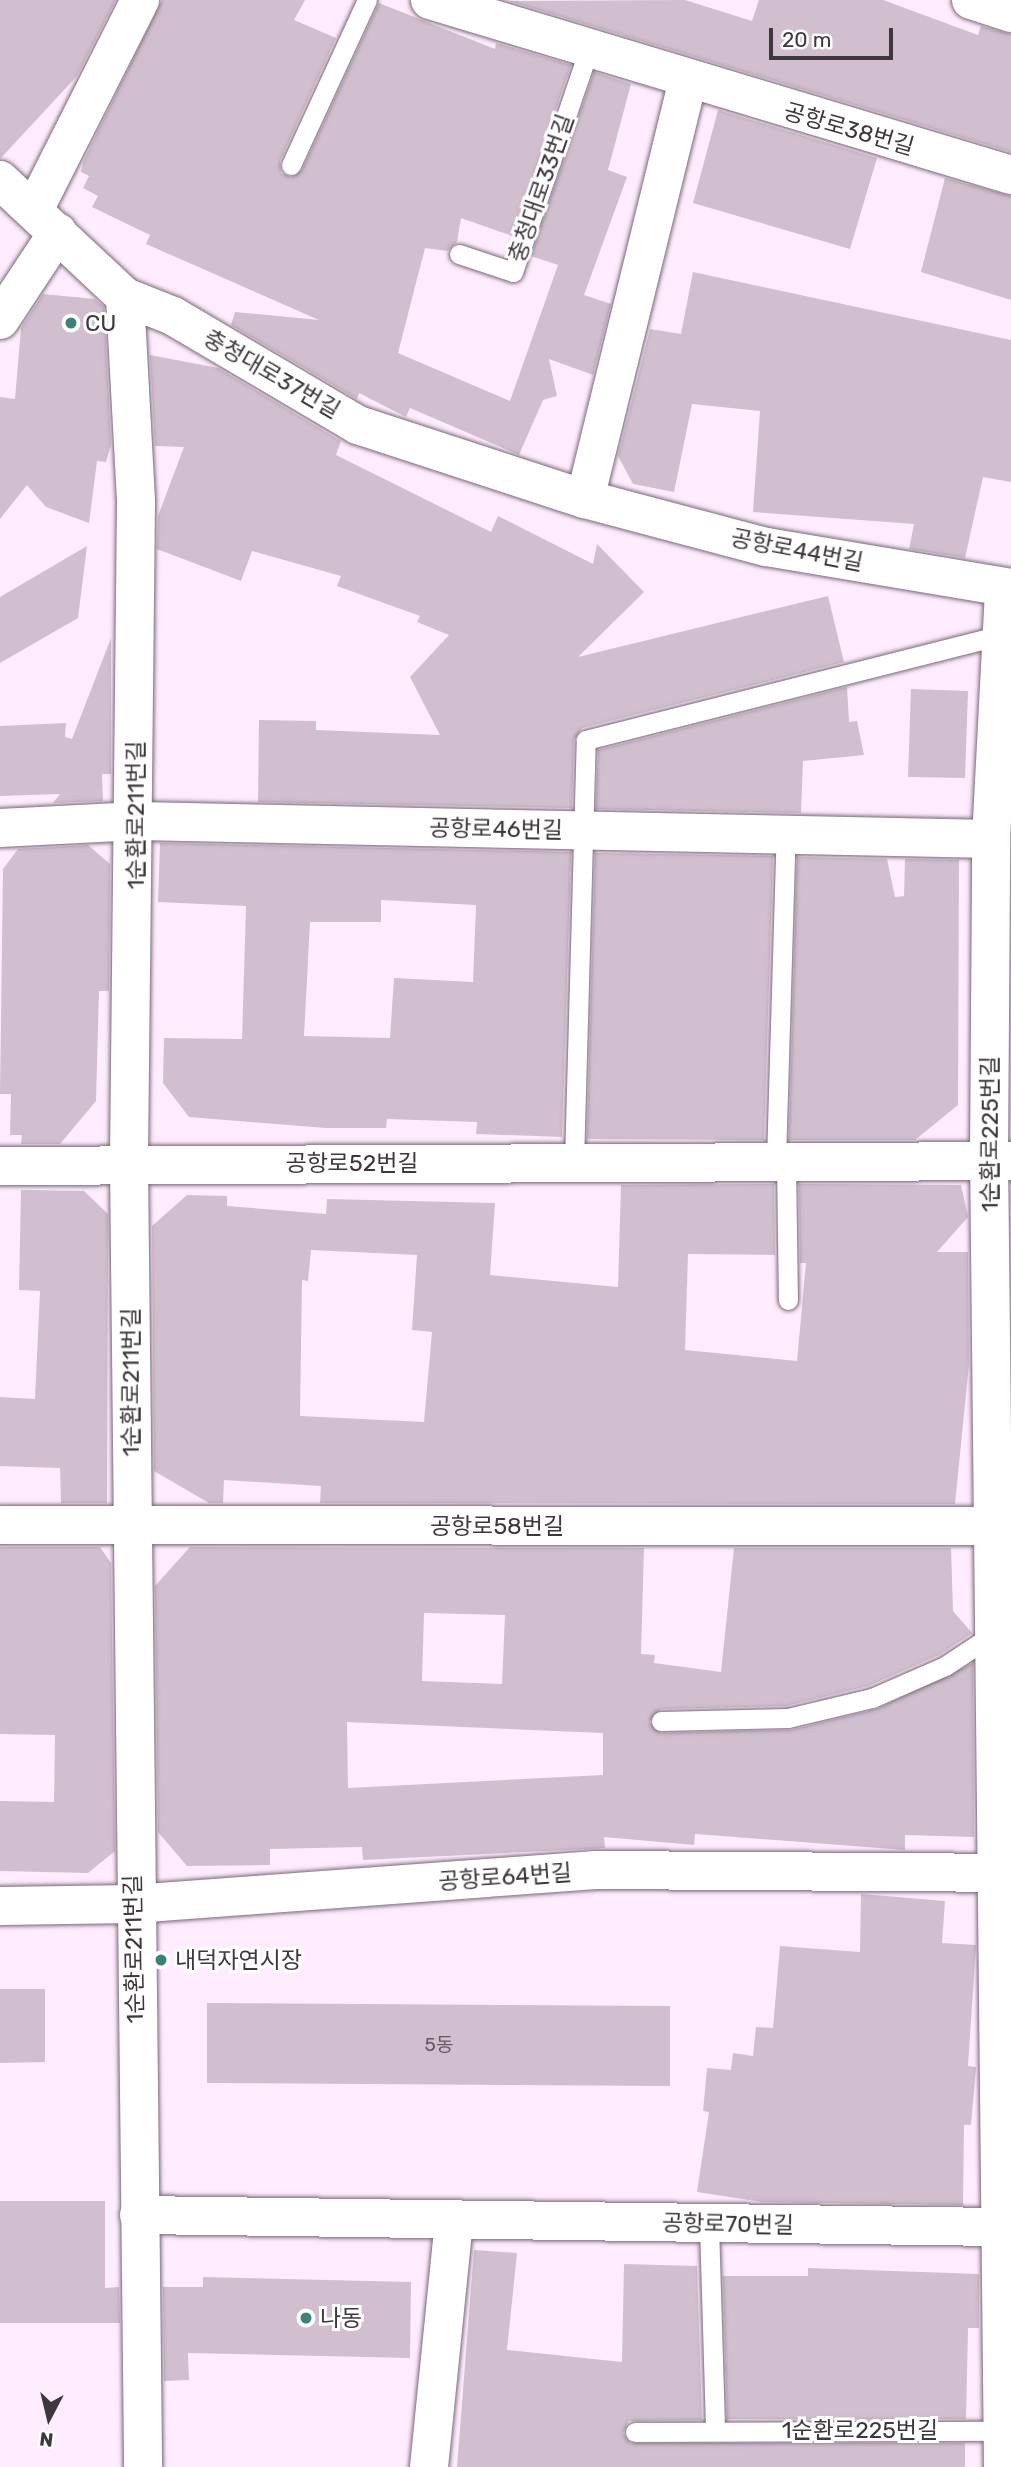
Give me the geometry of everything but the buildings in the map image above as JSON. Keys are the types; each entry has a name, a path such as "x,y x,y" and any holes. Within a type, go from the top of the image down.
{"street":[{"path":"0,320 46,221 140,0"},
{"path":"430,0 490,11 588,51 688,81 585,499"},
{"path":"971,0 1011,13"},
{"name":"공항로38번길","path":"688,81 1011,175"},
{"name":"충청대로37번길","path":"0,180 125,297 173,316 358,425 585,499"},
{"name":"1순환로211번길","path":"125,297 136,502 138,821 130,1164 131,1525 133,1904 143,2467"},
{"name":"공항로44번길","path":"585,499 765,547 1007,587"},
{"name":"1순환로225번길","path":"1004,2449 1008,2323 1002,2227 1004,1761 994,1526 1000,1160 991,839 1001,635 1007,587"},
{"name":"공항로46번길","path":"0,828 138,821 584,830 786,831 991,839"},
{"name":"공항로52번길","path":"0,1166 1000,1160"},
{"name":"공항로58번길","path":"0,1525 994,1526"},
{"name":"공항로64번길","path":"0,1906 133,1904 596,1870 1004,1872"},
{"name":"공항로70번길","path":"139,2215 1002,2227"},
{"path":"429,2467 454,2220"}],"lane":[{"path":"291,165 367,0"},
{"name":"충청대로33번길","path":"459,254 513,272 588,51"},
{"path":"574,1162 586,740 1001,635"},
{"path":"786,831 781,1161 788,1300"},
{"path":"661,1721 788,1718 872,1698 945,1667 1000,1627"},
{"path":"709,2225 715,2430"},
{"name":"1순환로225번길","path":"635,2432 715,2430 1004,2449"}],"place":[{"name":"CU","path":"71,323"},
{"name":"내덕자연시장","path":"161,1960"},
{"name":"나동","path":"306,2318"}]}
